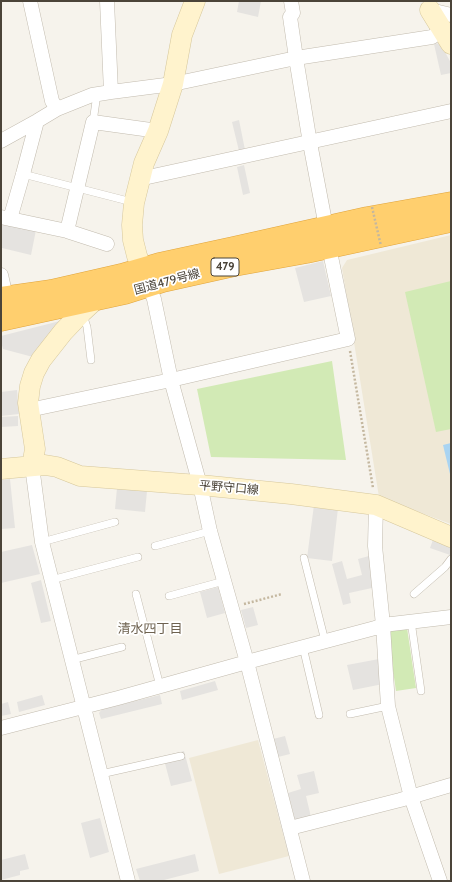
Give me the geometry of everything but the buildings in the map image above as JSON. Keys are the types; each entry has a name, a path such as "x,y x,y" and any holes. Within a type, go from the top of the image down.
{"highway":[{"name":"国道479号線","path":"3,298 51,291 121,275 145,277 163,281 235,265 328,237 367,218 451,203"},
{"name":"国道479号線","path":"328,237 451,221"},
{"name":"国道479号線","path":"1,320 89,305 125,293 145,277"}],"street":[{"path":"30,1 52,101 57,109"},
{"path":"104,93 107,1"},
{"path":"195,1 182,35 172,84 158,131 144,163 139,179 134,203 132,225 133,240 137,256 154,299 171,380 200,485 210,531 247,662 303,881"},
{"path":"29,410 171,380 348,339 310,143 290,17 294,13 292,1"},
{"path":"1,141 57,109 76,100 92,95 172,84 296,58 432,37 448,30 428,6"},
{"path":"139,179 310,143 451,111"},
{"path":"37,121 23,174 5,218 67,231 107,244"},
{"path":"67,231 93,122 158,131"},
{"path":"1,275 3,298"},
{"path":"89,305 63,332 41,360 34,373 30,386 28,403 35,449 32,466 42,542 128,881"},
{"name":"平野守口線","path":"1,469 45,465 80,476 200,485 291,494 376,505 451,537"},
{"path":"376,505 375,546 383,625 388,706 411,797 440,881"},
{"path":"1,728 383,625 451,617"},
{"path":"290,828 411,797 451,785"}],"lane":[{"path":"93,122 104,93"},
{"path":"23,174 134,203"},
{"path":"89,305 87,327 91,360"},
{"path":"42,542 114,522"},
{"path":"155,546 210,531"},
{"path":"51,580 138,558"},
{"path":"304,558 325,641"},
{"path":"414,594 451,559"},
{"path":"169,596 224,581"},
{"path":"136,594 160,686"},
{"path":"411,621 421,691"},
{"path":"71,660 122,647"},
{"path":"303,647 319,715"},
{"path":"350,714 388,706"},
{"path":"101,774 181,756"}],"path":[{"path":"372,207 380,246"},
{"path":"348,339 376,505"},
{"path":"232,608 282,594"}],"shaded area":[{"path":"239,1 261,1 258,17 237,12"},
{"path":"440,43 451,63 451,73 441,75 434,44"},
{"path":"239,120 245,150 239,151 232,122"},
{"path":"244,165 250,193 243,195 237,167"},
{"path":"1,223 36,230 31,255 2,248"},
{"path":"451,235 451,524 379,497 342,268 347,260"},
{"path":"323,261 331,296 304,302 295,268"},
{"path":"60,321 33,357 3,349 1,336"},
{"path":"17,390 19,414 1,416 1,392"},
{"path":"18,416 18,426 1,427 1,417"},
{"path":"10,479 15,528 1,529 1,480"},
{"path":"117,488 147,491 145,512 115,509"},
{"path":"314,505 338,508 332,561 307,558"},
{"path":"434,537 451,544 450,555 430,548"},
{"path":"32,545 40,574 1,583 1,552"},
{"path":"369,556 372,588 349,593 351,603 343,605 332,564 342,561 347,579 362,575 358,559"},
{"path":"41,580 51,621 41,623 31,583"},
{"path":"218,587 225,613 207,618 200,592"},
{"path":"253,607 258,625 246,628 241,610"},
{"path":"379,659 383,684 353,690 347,665"},
{"path":"215,681 218,690 182,700 180,691"},
{"path":"42,695 45,705 19,712 17,702"},
{"path":"160,695 162,704 101,719 99,713 102,709"},
{"path":"8,702 11,714 1,716 1,704"},
{"path":"285,736 290,754 278,757 273,739"},
{"path":"258,740 289,856 219,874 189,758"},
{"path":"184,751 192,781 171,786 163,756"},
{"path":"314,771 319,793 306,796 311,817 295,821 288,793 301,789 297,775"},
{"path":"100,818 109,852 90,858 81,823"},
{"path":"25,854 29,869 20,871 20,875 1,880 1,860"},
{"path":"195,854 199,871 160,881 140,881 136,869"}],"green space":[{"path":"451,281 451,429 436,432 405,292"},
{"path":"332,361 346,460 211,457 197,389"},
{"path":"407,628 416,688 396,691 388,637 391,631"}],"water":[{"path":"451,443 451,474 450,474 443,445"}],"district":[{"name":"清水四丁目","path":"150,629"}]}
